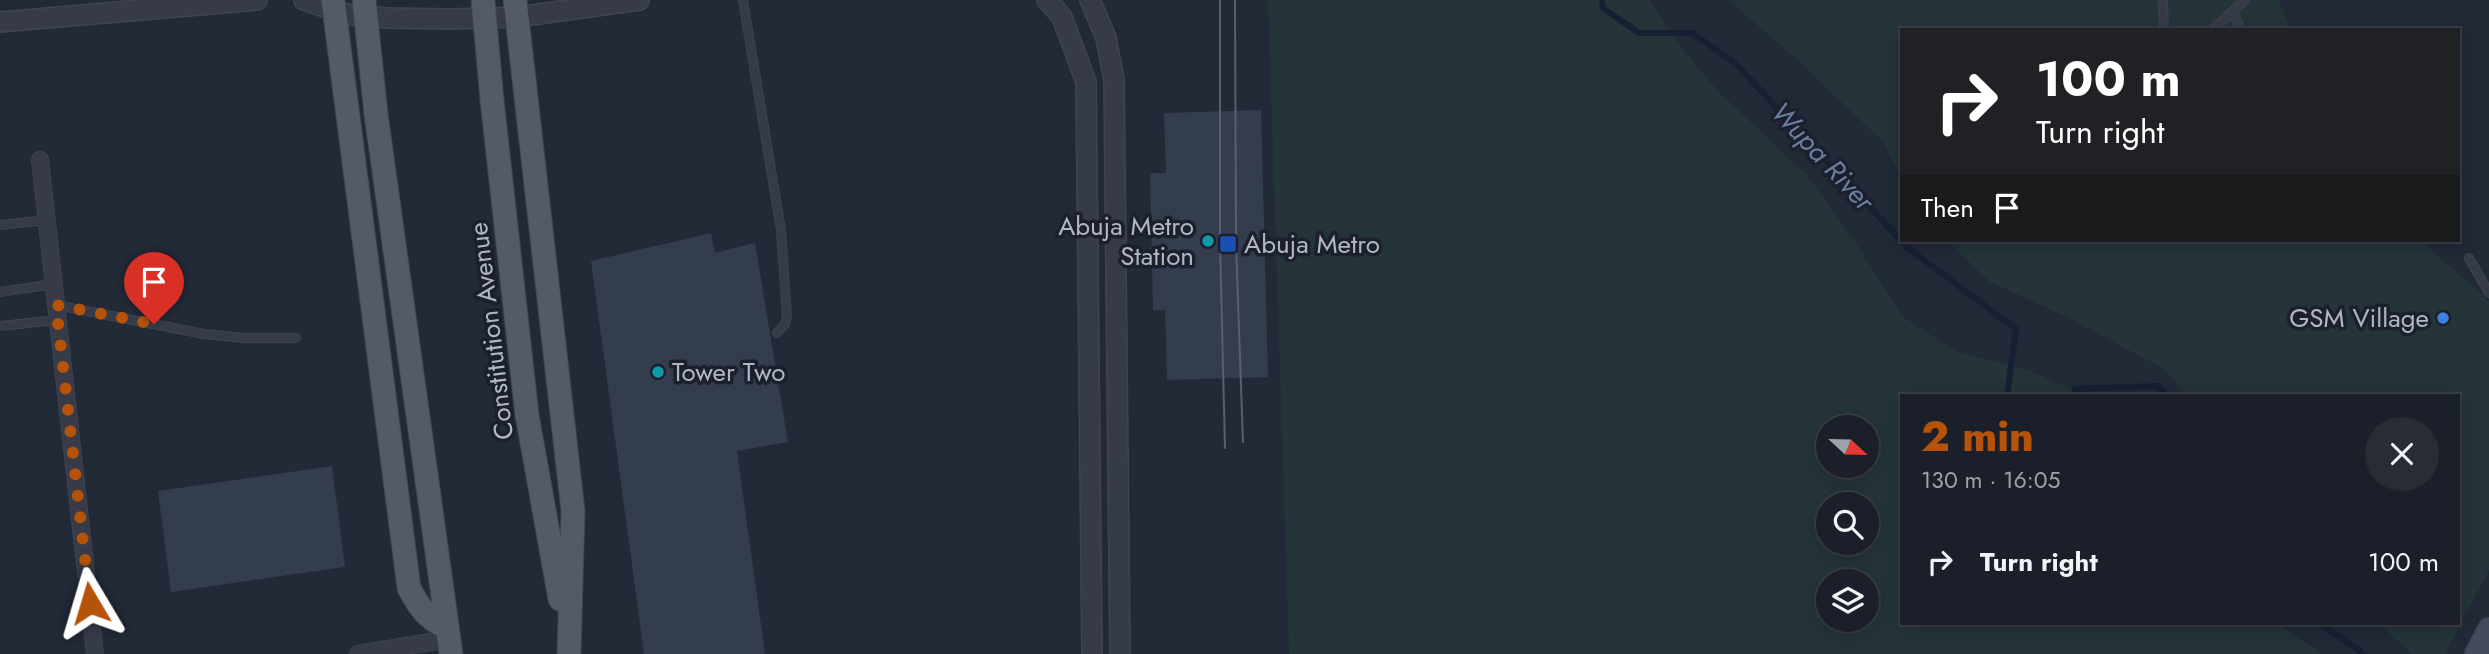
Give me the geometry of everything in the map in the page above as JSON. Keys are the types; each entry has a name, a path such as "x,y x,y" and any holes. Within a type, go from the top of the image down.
{"main road":[{"path":"365,0 376,114 449,640"},
{"name":"Constitution Avenue","path":"483,0 527,415 568,654"},
{"path":"334,6 409,588 417,604 449,640"},
{"path":"516,8 573,511 568,654"},
{"path":"2476,654 2489,629"}],"street":[{"path":"0,22 257,0"},
{"path":"304,0 387,18 452,19 516,8 639,0"},
{"path":"1047,0 1062,17 1086,82 1092,654"},
{"path":"1091,1 1106,38 1114,80 1120,654"},
{"path":"40,160 96,654"},
{"path":"358,654 449,640"}],"lane":[{"path":"743,0 781,230 787,316 785,324 777,333"},
{"path":"2163,0 2164,28"},
{"path":"2214,28 2245,0"},
{"path":"2233,13 2240,28"},
{"path":"0,225 47,220"},
{"path":"2469,258 2489,293"},
{"path":"0,292 54,284"},
{"path":"0,326 57,312 204,334 245,338 296,338"}],"shaded area":[{"path":"1268,0 1649,0 1686,53 1718,91 1808,176 1856,243 1902,316 1957,352 2031,371 2082,394 1900,394 1900,625 2280,625 2322,654 1289,654"},
{"path":"1728,0 2279,0 2290,28 1900,28 1900,175 1882,141 1793,56"},
{"path":"1948,242 2422,242 2489,301 2489,570 2445,654 2411,654 2381,625 2460,625 2460,394 2186,394 2162,368 2069,318 1990,282"}],"building":[{"name":"Abuja Metro Station","path":"1261,110 1268,377 1167,380 1165,310 1153,310 1150,173 1166,173 1164,113"},
{"path":"711,233 715,253 755,243 788,442 737,451 765,654 644,654 591,261"},
{"path":"332,466 345,567 171,592 158,491"}],"waterway":[{"name":"Wupa River","path":"1602,0 1603,8 1639,33 1692,33 1735,63 1900,239"},
{"name":"Wupa River","path":"1902,242 2016,329 2007,394"},
{"name":"Wupa River","path":"2074,394 2075,389 2158,386 2165,394"},
{"name":"Wupa River","path":"2323,625 2364,654"}],"tram line":[{"path":"1220,0 1220,243 1225,448"},
{"path":"1235,0 1236,244 1243,442"}],"place":[{"name":"Abuja Metro Station","path":"1208,241"},
{"name":"Abuja Metro","path":"1228,244"},
{"name":"GSM Village","path":"2443,318"},
{"name":"Tower Two","path":"658,372"}],"route":[{"path":"90,603 56,305 154,324"}]}
